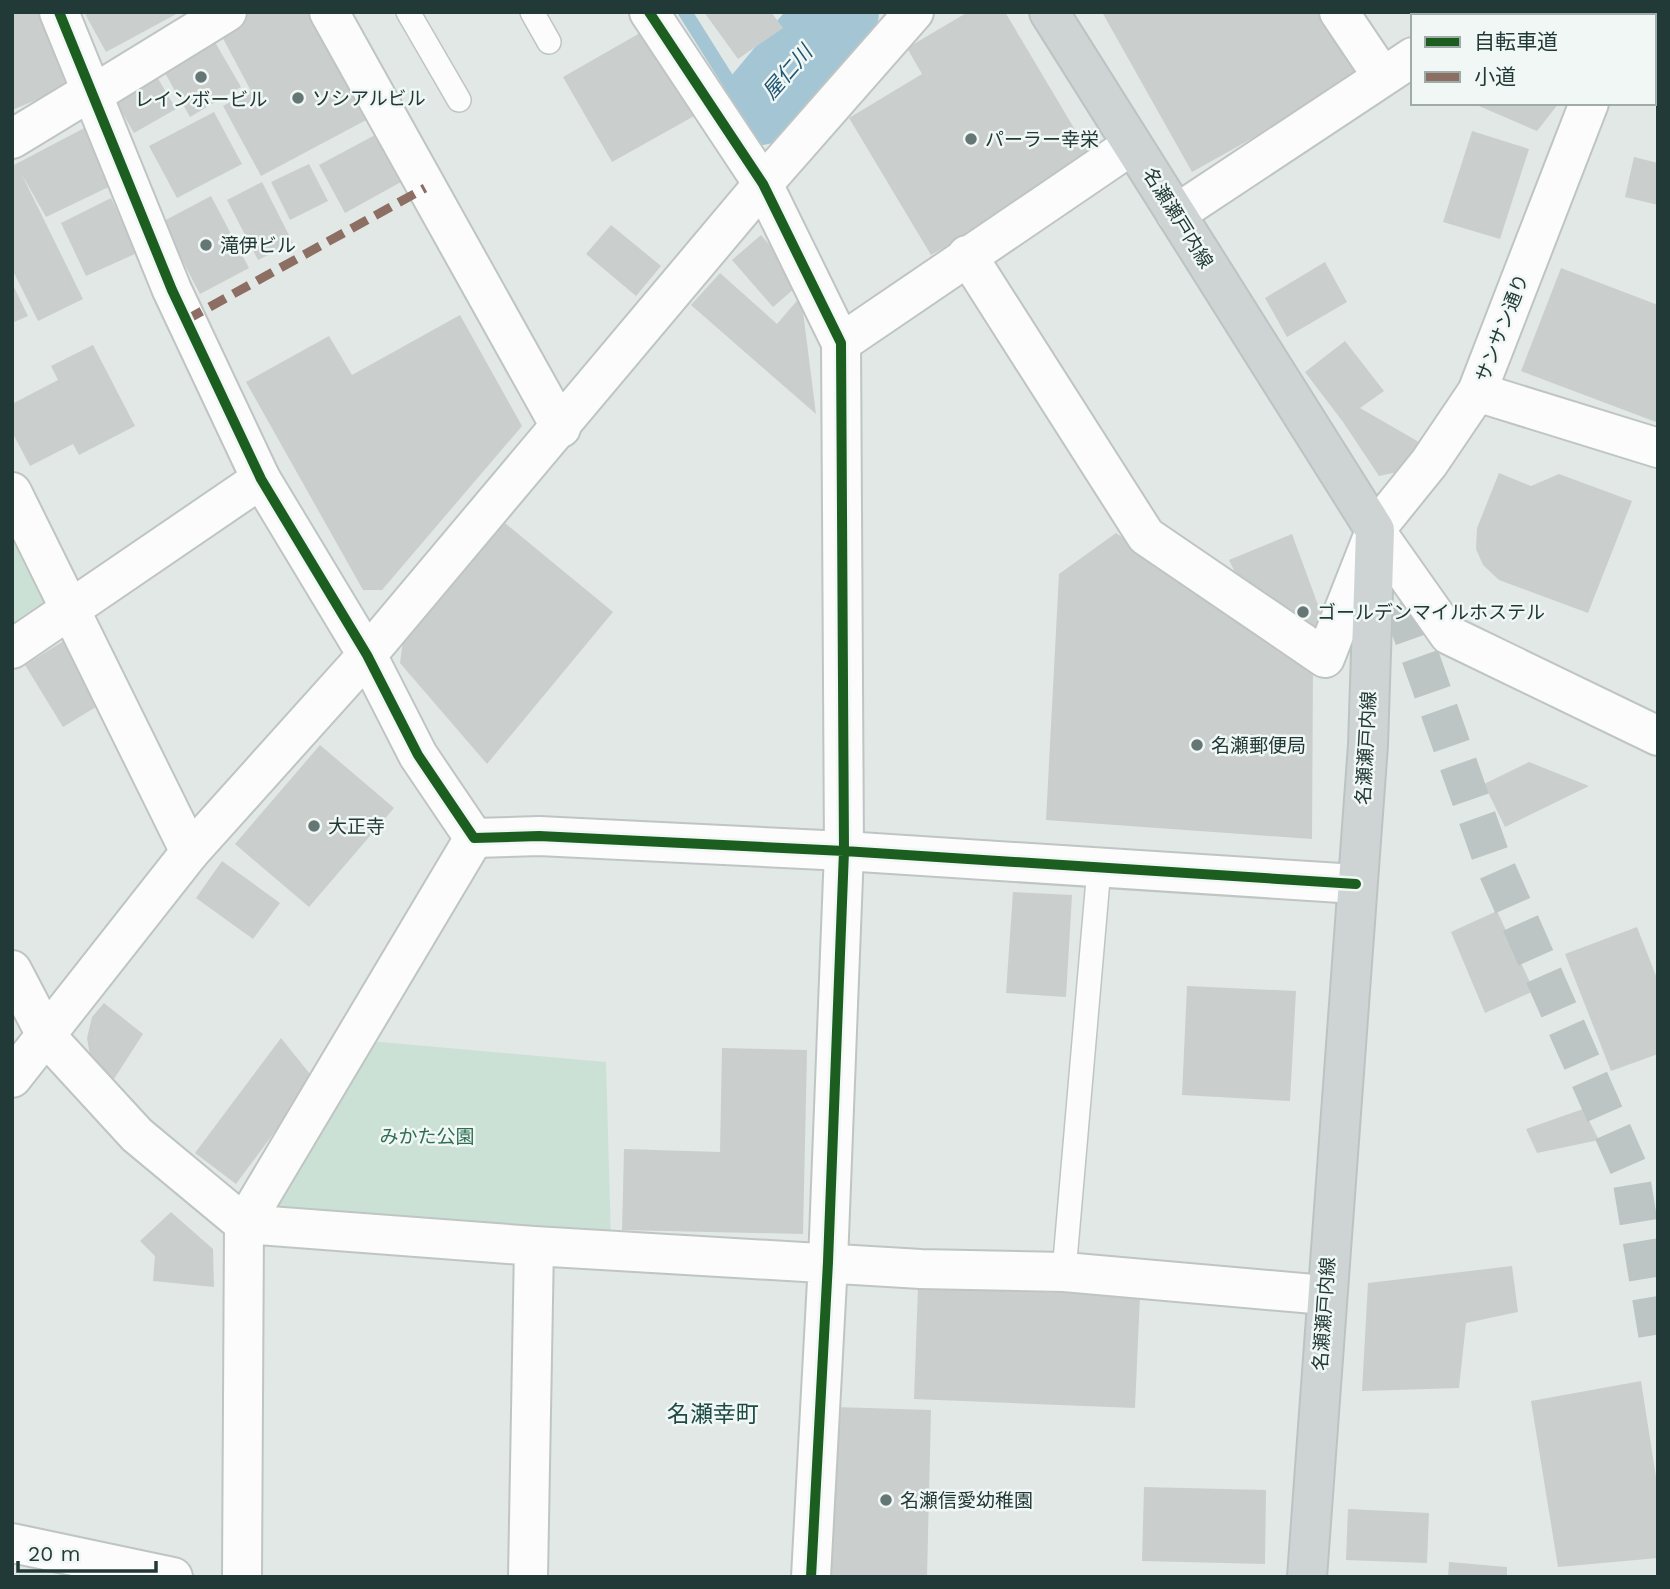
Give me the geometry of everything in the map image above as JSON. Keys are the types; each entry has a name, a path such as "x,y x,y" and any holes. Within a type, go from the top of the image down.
{"main road":[{"name":"名瀬瀬戸内線","path":"1049,12 1375,530 1368,745 1325,1295 1307,1577"}],"street":[{"path":"59,12 172,290 261,479 367,654 418,755 474,838"},
{"path":"12,139 91,91 105,87 227,12"},
{"path":"329,12 561,428"},
{"path":"649,12 763,184 841,343 844,851 828,1262 810,1577"},
{"path":"12,1078 47,1037 190,852 367,654 561,428 763,184 914,12"},
{"path":"1176,214 1398,67 1339,12"},
{"name":"サンサン通り","path":"967,255 1146,536 1325,658 1375,530 1429,463 1477,392 1589,105"},
{"path":"841,343 1132,145"},
{"path":"1477,392 1658,448"},
{"path":"12,649 261,479"},
{"path":"12,492 190,852"},
{"path":"1375,530 1450,635 1658,736"},
{"path":"474,838 540,836 844,851 1356,884"},
{"path":"242,1577 244,1224 474,838"},
{"path":"12,970 47,1037 137,1135 244,1224 534,1246 921,1269 1064,1272 1325,1295"},
{"path":"528,1577 534,1246"},
{"path":"12,1543 173,1577"}],"lane":[{"path":"408,12 459,100"},
{"path":"532,12 549,42"},
{"path":"1064,1272 1098,867"}],"green space":[{"path":"12,492 70,607 12,649"},
{"name":"みかた公園","path":"370,1041 606,1062 611,1239 268,1214"}],"building":[{"path":"12,12 42,12 72,85 12,110"},
{"path":"84,12 180,12 106,52"},
{"name":"ソシアルビル","path":"249,12 313,12 370,118 261,176 223,106 251,91 218,29"},
{"path":"704,12 771,12 783,28 738,59"},
{"name":"パーラー幸栄","path":"968,12 1005,12 1093,160 931,255 849,118 922,74 907,48"},
{"path":"1102,12 1327,12 1364,76 1192,172"},
{"path":"1525,12 1600,12 1599,14"},
{"path":"647,29 696,115 612,162 563,77"},
{"name":"レインボービル","path":"212,37 241,87 190,117 161,66"},
{"path":"153,70 176,109 134,133 111,93"},
{"path":"1477,105 1557,105 1537,131"},
{"path":"214,112 242,164 177,198 149,146"},
{"path":"90,125 117,183 46,217 21,173 83,299 38,321 12,269 12,166"},
{"path":"1472,131 1529,149 1500,239 1443,222"},
{"path":"375,135 401,182 345,213 319,165"},
{"path":"1634,157 1658,163 1658,205 1625,197"},
{"path":"309,164 328,201 290,220 271,182"},
{"path":"262,182 293,243 258,260 227,200"},
{"name":"滝伊ビル","path":"211,196 249,268 200,294 162,222"},
{"path":"111,198 137,253 86,276 61,223"},
{"path":"611,225 661,266 636,296 586,254"},
{"path":"761,235 802,282 773,307 732,260"},
{"path":"1325,262 1347,302 1287,337 1265,298"},
{"path":"1561,268 1658,305 1656,422 1521,371"},
{"path":"720,273 777,324 801,296 816,414 691,305"},
{"path":"12,283 28,316 12,323"},
{"path":"460,315 522,426 382,590 363,590 246,382 329,336 352,375"},
{"path":"1345,341 1384,391 1360,408 1424,445 1407,470 1379,476 1305,372"},
{"path":"93,345 135,426 79,455 73,444 30,466 12,432 12,404 58,380 51,366"},
{"path":"1499,473 1531,486 1559,474 1632,501 1588,613 1499,580 1483,565 1476,549 1477,528"},
{"path":"505,523 613,612 487,764 400,663 404,632"},
{"path":"1116,533 1313,668 1312,839 1046,820 1059,574"},
{"path":"1292,534 1329,635 1307,638 1245,593 1229,560"},
{"path":"70,637 109,699 63,727 25,665"},
{"name":"大正寺","path":"320,745 394,808 309,907 235,844"},
{"path":"1529,762 1589,786 1505,827 1484,784"},
{"path":"222,861 280,903 253,939 196,898"},
{"path":"1013,892 1072,895 1066,997 1006,993"},
{"path":"1497,911 1534,991 1485,1013 1451,932"},
{"path":"1637,927 1658,981 1658,1054 1611,1071 1565,954"},
{"path":"1187,986 1296,991 1290,1101 1182,1095"},
{"path":"104,1003 143,1034 114,1079 91,1062 87,1038 92,1017"},
{"path":"281,1038 314,1079 236,1184 195,1153"},
{"path":"722,1048 807,1050 803,1234 622,1230 624,1149 720,1152"},
{"path":"1583,1109 1599,1140 1537,1153 1526,1129"},
{"path":"171,1212 213,1249 214,1287 153,1281 155,1256 140,1241"},
{"path":"1512,1266 1518,1312 1466,1323 1459,1388 1362,1391 1368,1283"},
{"path":"918,1287 1140,1296 1135,1408 914,1399"},
{"path":"1641,1381 1658,1490 1658,1558 1558,1567 1531,1401"},
{"path":"835,1407 931,1410 927,1577 830,1577"},
{"path":"1144,1487 1266,1490 1265,1564 1142,1561"},
{"path":"1348,1509 1429,1513 1427,1563 1346,1560"},
{"path":"1449,1562 1507,1567 1507,1577 1448,1577"}],"waterway":[{"name":"屋仁川","path":"685,12 732,87 761,104"},
{"name":"屋仁川","path":"761,104 838,12"}],"tunnel":[{"path":"1382,549 1490,854 1630,1171 1658,1339"}],"marked path":[{"path":"186,320 425,188"}],"cycle path":[{"path":"59,12 172,290 261,479 367,655 418,755 474,838 539,836 844,851 1356,884"},
{"path":"649,12 763,184 841,343 844,851 828,1262 811,1577"}],"place":[{"name":"レインボービル","path":"201,77"},
{"name":"ソシアルビル","path":"298,98"},
{"name":"パーラー幸栄","path":"971,139"},
{"name":"滝伊ビル","path":"206,245"},
{"name":"ゴールデンマイルホステル","path":"1303,612"},
{"name":"名瀬郵便局","path":"1197,745"},
{"name":"大正寺","path":"314,826"},
{"name":"名瀬信愛幼稚園","path":"886,1500"}],"district":[{"name":"名瀬幸町","path":"713,1414"}]}
